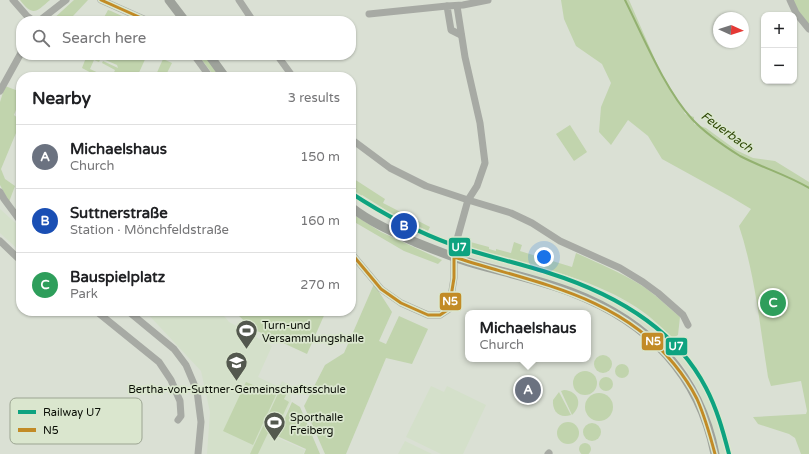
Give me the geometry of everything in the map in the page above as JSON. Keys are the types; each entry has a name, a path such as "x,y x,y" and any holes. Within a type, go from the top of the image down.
{"main road":[{"path":"170,0 181,16"},
{"path":"213,60 221,72"},
{"path":"356,211 399,235 454,257 570,292 612,310 636,325 657,343 670,357 688,382 704,414 715,454"}],"street":[{"path":"13,0 27,16"},
{"path":"45,16 66,0"},
{"path":"101,0 137,16"},
{"path":"239,0 250,16"},
{"path":"369,14 457,6 488,0"},
{"path":"790,0 796,13 809,29"},
{"path":"447,6 451,30 461,35"},
{"path":"356,259 381,289 401,303 428,315 440,315 449,309 454,278 456,243 468,200 477,186 485,163 480,123 461,35 457,6"},
{"path":"0,90 17,60"},
{"path":"198,60 206,72"},
{"path":"281,60 289,72"},
{"path":"356,143 390,168 426,186 511,213 532,223 560,241 629,274 669,302 684,316 688,325"},
{"path":"0,192 16,215"},
{"path":"0,241 16,256"},
{"path":"103,316 159,362 171,380 180,401 181,416 178,420"},
{"path":"134,316 174,349 186,365 197,391 201,422 198,454"}],"shaded area":[{"path":"0,209 16,223 16,247 0,233"},
{"path":"473,250 538,267 595,287 623,300 654,321 684,350 716,403 730,441 729,446 724,447 725,454 719,454 710,418 697,388 685,368 666,346 639,322 605,302 577,290 524,272 471,257"},
{"name":"Bertha-von-Suttner-Gemeinschaftsschule","path":"150,316 224,316 229,322 272,346 258,377 279,387 282,381 289,385 291,401 276,437 305,450 303,454 207,454 210,412 201,371"},
{"path":"431,386 444,392 447,386 486,405 463,454 441,454 406,437"},
{"path":"405,441 432,454 398,454"}],"green space":[{"path":"20,0 50,0 38,10 32,11 28,9"},
{"path":"74,0 88,0 73,16 56,16"},
{"path":"561,0 629,0 660,71 685,114 694,117 694,124 706,128 736,150 753,158 775,161 809,182 809,454 801,454 795,438 789,434 758,424 753,417 806,414 807,411 801,381 771,386 768,377 753,282 745,244 739,226 751,209 662,159 648,136 628,120 611,145 599,132 601,107 611,83 602,64 576,46 564,19"},
{"path":"809,0 809,24 798,11 793,1"},
{"path":"108,10 122,16 105,16"},
{"path":"85,60 94,60 90,69 96,72 90,72 82,68"},
{"path":"105,60 145,60 139,72 114,72 115,70 102,63 103,61 118,68 117,65"},
{"path":"163,60 172,63 168,72 157,72"},
{"path":"202,60 209,60 217,72 211,72"},
{"path":"5,86 16,90 16,110 14,115 16,117 16,133 1,169 5,179 15,186 9,202 0,185 0,102"},
{"path":"570,125 587,152 574,161 556,134"},
{"path":"356,180 385,199 383,203 430,227 428,231 389,212 362,195 360,198 356,195"},
{"path":"356,216 381,232 442,260 438,264 404,251 356,223"},
{"path":"463,240 489,247 489,249 496,251 496,249 511,253 514,242 522,245 520,251 572,267 576,253 625,276 656,296 680,317 678,335 673,338 651,318 616,295 551,270 461,246"},
{"path":"374,284 392,312 379,341 386,344 399,316 428,329 412,364 386,358 346,454 325,454 304,406 325,365 344,353"},
{"path":"239,316 324,316 307,354 253,329"},
{"path":"603,355 609,358 612,364 609,370 603,373 597,370 594,364 597,358"},
{"path":"622,364 627,366 629,371 627,376 622,378 617,376 615,371 617,366"},
{"path":"585,371 593,375 597,383 593,391 585,395 577,391 573,383 577,375"},
{"path":"606,377 611,379 613,384 611,389 606,391 601,389 599,384 601,379"},
{"path":"246,382 276,395 253,445 223,431"},
{"path":"282,385 289,389 284,399 289,402 273,436 268,433 258,454 250,454"},
{"path":"564,390 573,393 578,399 578,407 572,415 561,391"},
{"path":"559,392 571,415 563,416 555,411 553,400"},
{"path":"599,393 609,397 613,407 609,417 599,421 589,417 585,407 589,397"},
{"path":"292,402 300,407 320,454 304,454 306,449 277,436"},
{"path":"568,422 576,425 579,433 576,441 568,444 560,441 557,433 560,425"},
{"path":"592,423 598,426 601,432 598,438 592,441 586,438 583,432 586,426"},
{"path":"583,443 587,443 591,449 587,455 583,455 579,451 579,447"}],"waterway":[{"name":"Feuerbach","path":"625,0 672,93 692,119 715,139 740,156 809,188"}],"rail line":[{"name":"U7","path":"356,196 375,208 426,234 465,249 537,269 573,281 618,302 640,316 677,348 693,367 706,388 713,404 729,454"}],"transit line":[{"name":"N5","path":"101,0 137,16"},
{"name":"N5","path":"356,259 381,289 401,303 428,315 440,315 449,309 454,278 454,257 544,284 601,306 627,321 652,340 674,364 697,399 705,419 715,454"}],"place":[{"name":"Suttnerstraße","path":"404,226"},
{"name":"Bauspielplatz","path":"773,303"},
{"name":"Turn-und Versammlungshalle","path":"247,350"},
{"name":"Bertha-von-Suttner-Gemeinschaftsschule","path":"237,382"},
{"name":"Michaelshaus","path":"528,390"},
{"name":"Sporthalle Freiberg","path":"275,442"}]}
